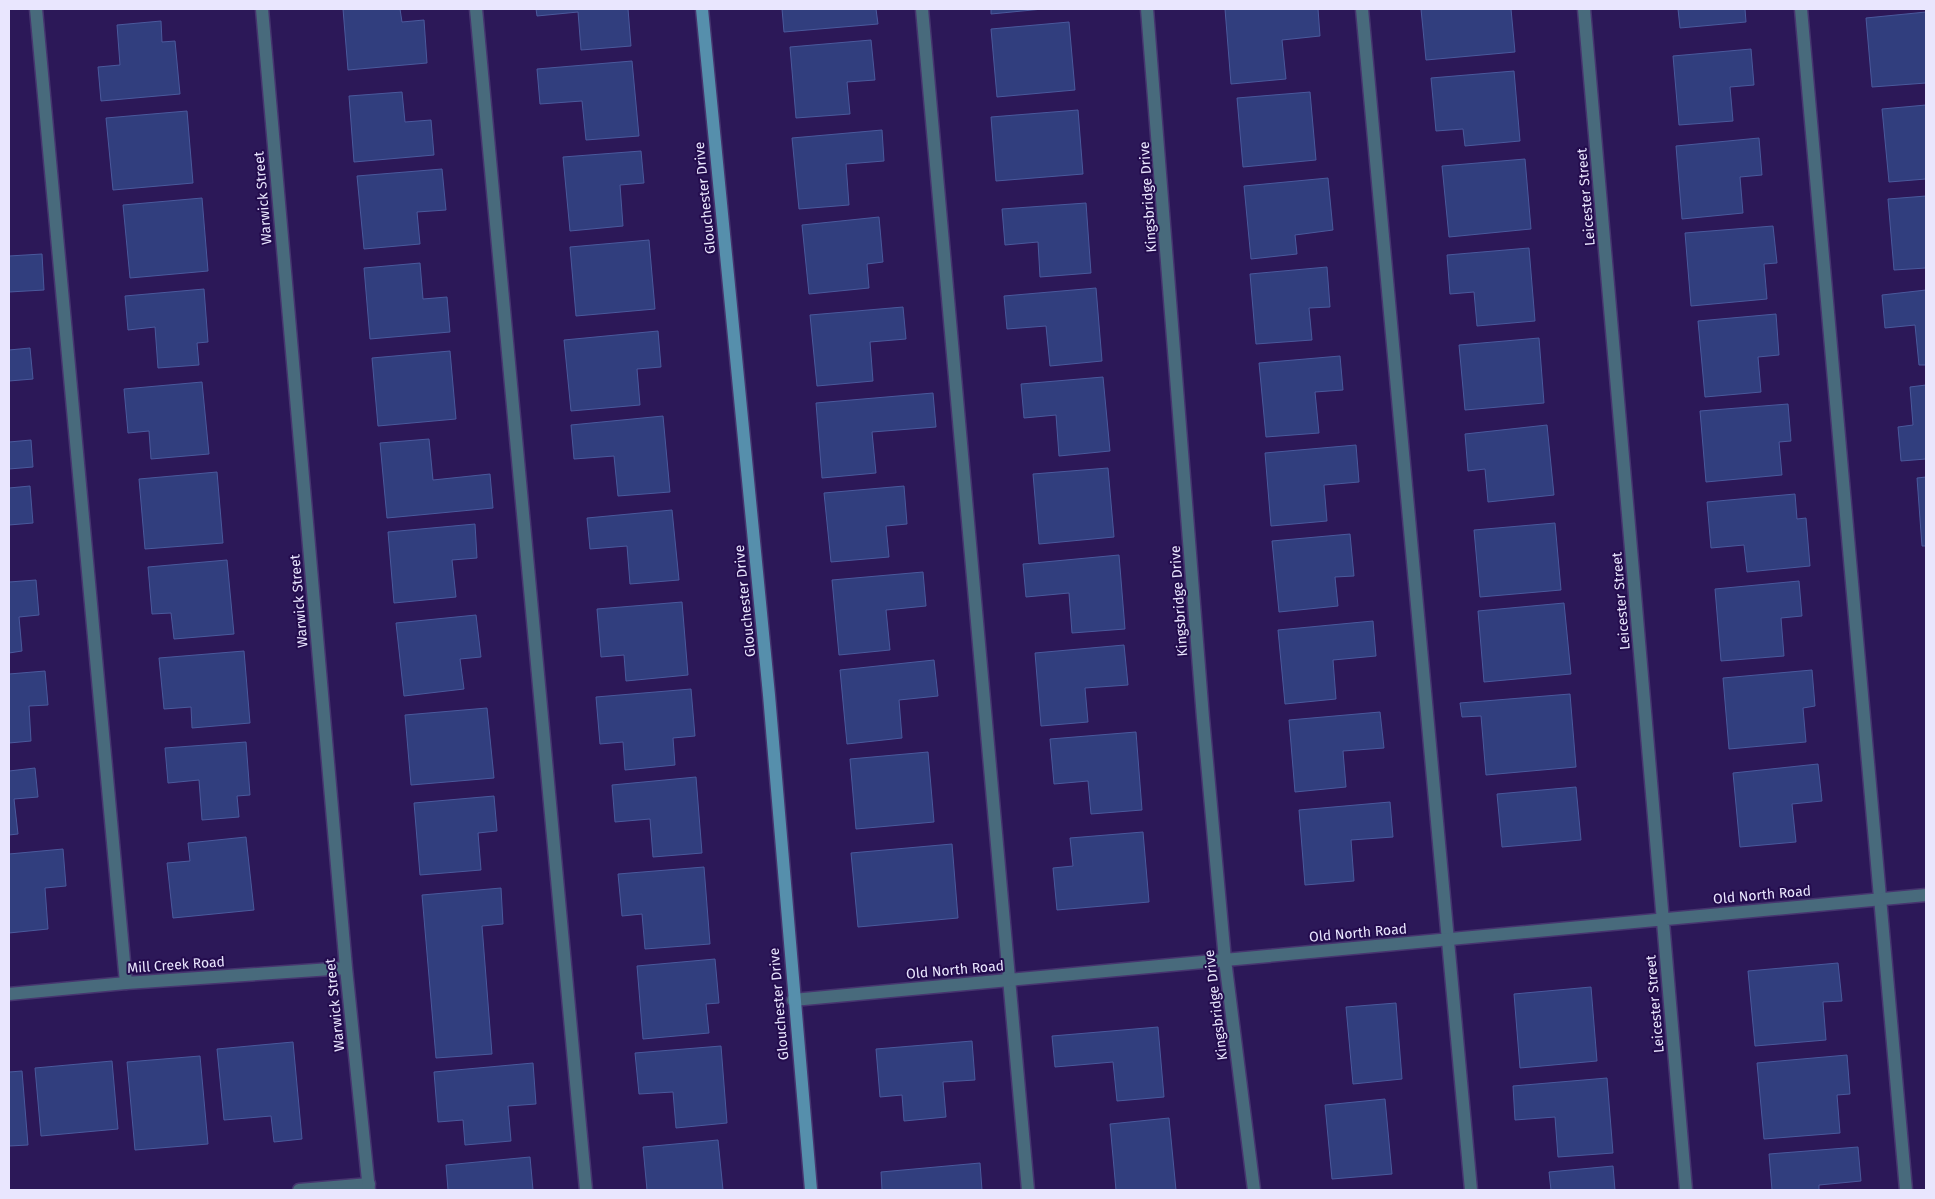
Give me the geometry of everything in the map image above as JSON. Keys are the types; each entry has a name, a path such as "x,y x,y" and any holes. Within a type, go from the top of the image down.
{"street":[{"path":"36,9 126,983"},
{"name":"Warwick Street","path":"262,9 346,968 369,1187"},
{"path":"476,9 586,1190"},
{"name":"Glouchester Drive","path":"702,9 768,686 793,1000 811,1190"},
{"path":"922,9 1028,1190"},
{"name":"Kingsbridge Drive","path":"1147,9 1203,718 1225,960 1254,1190"},
{"path":"1362,9 1447,940 1472,1190"},
{"name":"Leicester Street","path":"1584,9 1686,1190"},
{"path":"1801,9 1906,1190"},
{"name":"Old North Road","path":"793,1000 1926,896"},
{"name":"Mill Creek Road","path":"9,994 126,983 346,968"},
{"path":"299,1190 369,1187"}],"building":[{"path":"343,9 400,9 402,22 424,20 427,63 348,70"},
{"path":"536,9 628,9 631,46 581,50 578,12 537,16"},
{"path":"782,9 876,9 878,24 784,32"},
{"path":"991,9 1043,9 991,14"},
{"path":"1225,9 1318,9 1320,36 1282,40 1286,79 1231,84"},
{"path":"1421,9 1511,9 1515,52 1426,60"},
{"path":"1678,9 1745,9 1746,22 1680,28"},
{"path":"1926,12 1926,83 1872,87 1866,18"},
{"path":"161,21 162,42 175,41 180,94 101,101 98,67 120,65 117,25"},
{"path":"1069,22 1075,90 997,97 991,29"},
{"path":"871,40 875,80 847,82 850,114 796,118 790,47"},
{"path":"1751,49 1754,85 1730,87 1733,121 1679,125 1673,56"},
{"path":"632,61 639,136 586,140 582,101 540,104 537,69"},
{"path":"1514,71 1520,141 1465,146 1463,129 1436,131 1431,78"},
{"path":"402,92 405,122 431,120 434,155 354,162 349,96"},
{"path":"1310,92 1316,160 1243,167 1237,98"},
{"path":"1926,105 1926,179 1889,182 1882,109"},
{"path":"1078,110 1083,174 996,181 991,117"},
{"path":"187,111 193,183 113,190 106,118"},
{"path":"882,130 884,161 846,164 849,205 799,209 792,138"},
{"path":"1759,138 1762,175 1740,177 1743,213 1682,219 1676,146"},
{"path":"641,151 644,183 620,185 623,226 570,231 563,157"},
{"path":"1525,159 1531,229 1449,237 1442,166"},
{"path":"442,169 446,210 417,212 420,244 364,249 357,176"},
{"path":"1328,178 1333,230 1295,235 1297,254 1251,259 1244,186"},
{"path":"1926,196 1926,268 1894,270 1888,199"},
{"path":"202,198 208,271 130,278 123,205"},
{"path":"1086,203 1091,273 1040,277 1038,242 1005,245 1002,209"},
{"path":"879,217 883,262 867,264 869,288 809,294 802,225"},
{"path":"1773,226 1777,263 1764,264 1767,299 1691,306 1685,233"},
{"path":"649,240 655,309 576,316 570,247"},
{"path":"1529,248 1535,321 1477,326 1474,292 1450,294 1447,255"},
{"path":"42,254 44,290 9,292 9,256"},
{"path":"420,263 423,299 447,297 450,332 370,339 364,268"},
{"path":"1327,267 1330,307 1309,308 1312,340 1256,344 1250,274"},
{"path":"1096,288 1102,361 1050,366 1046,326 1007,329 1004,296"},
{"path":"204,289 208,342 197,343 199,365 158,368 155,327 128,330 125,296"},
{"path":"1926,290 1926,365 1919,365 1915,325 1885,328 1882,295"},
{"path":"903,307 906,339 870,342 873,381 817,386 810,315"},
{"path":"1776,314 1779,355 1758,357 1761,392 1705,397 1698,321"},
{"path":"658,331 661,367 637,369 640,405 571,411 564,340"},
{"path":"1539,338 1544,403 1465,410 1459,345"},
{"path":"30,348 33,379 9,381 9,350"},
{"path":"450,351 456,419 378,426 372,358"},
{"path":"1340,356 1343,390 1315,392 1319,433 1266,437 1259,363"},
{"path":"1103,377 1110,451 1059,456 1056,415 1024,418 1021,384"},
{"path":"202,382 209,454 151,459 149,431 128,433 124,389"},
{"path":"1926,385 1926,459 1901,461 1898,427 1913,425 1910,387"},
{"path":"933,393 936,427 872,432 876,473 822,478 816,403"},
{"path":"1788,404 1791,441 1779,442 1782,475 1706,482 1700,411"},
{"path":"663,416 670,492 618,496 614,456 574,459 571,425"},
{"path":"1547,425 1554,495 1488,502 1485,469 1468,471 1465,434"},
{"path":"429,439 433,480 490,474 493,508 387,518 380,443"},
{"path":"31,440 33,467 9,469 9,442"},
{"path":"1356,445 1359,482 1324,485 1327,521 1271,526 1265,453"},
{"path":"1108,468 1114,537 1039,544 1033,474"},
{"path":"217,472 223,543 145,549 139,479"},
{"path":"1926,477 1926,546 1922,546 1917,478"},
{"path":"30,486 33,523 9,525 9,488"},
{"path":"904,486 907,524 886,526 889,557 831,562 824,493"},
{"path":"1795,494 1797,519 1806,518 1810,566 1747,572 1744,545 1711,548 1707,502"},
{"path":"672,510 679,580 630,584 627,546 590,549 587,518"},
{"path":"1555,523 1561,590 1480,597 1474,530"},
{"path":"475,524 477,558 452,560 456,597 394,603 388,532"},
{"path":"1350,534 1354,576 1335,577 1338,606 1279,612 1272,541"},
{"path":"1119,555 1125,629 1072,633 1069,593 1026,597 1023,564"},
{"path":"227,560 234,634 174,639 171,613 152,614 148,567"},
{"path":"923,572 926,606 886,610 890,650 839,655 832,580"},
{"path":"36,580 39,615 19,617 22,651 9,653 9,582"},
{"path":"1799,581 1802,616 1781,618 1784,656 1721,661 1715,589"},
{"path":"682,602 688,675 626,681 624,655 601,657 597,609"},
{"path":"1564,603 1571,674 1484,682 1478,611"},
{"path":"476,615 481,657 460,659 464,689 404,696 396,623"},
{"path":"1373,621 1376,656 1333,660 1336,699 1285,704 1278,630"},
{"path":"1124,645 1128,685 1085,688 1088,722 1041,726 1035,653"},
{"path":"244,651 250,723 192,728 191,707 164,709 159,658"},
{"path":"934,660 938,696 899,700 902,738 847,744 840,670"},
{"path":"1812,670 1815,706 1803,708 1806,742 1729,749 1723,678"},
{"path":"45,671 48,705 29,706 31,741 9,743 9,674"},
{"path":"691,689 695,736 673,738 675,765 625,770 623,742 600,744 596,697"},
{"path":"1570,694 1576,767 1486,775 1481,716 1462,717 1460,703"},
{"path":"487,708 494,778 411,785 405,715"},
{"path":"1380,712 1384,748 1343,751 1346,787 1295,792 1289,720"},
{"path":"1136,732 1142,810 1091,814 1088,781 1054,784 1050,739"},
{"path":"246,742 250,795 237,796 239,817 202,820 199,780 168,783 165,748"},
{"path":"928,752 934,822 856,829 850,759"},
{"path":"1818,764 1822,801 1792,804 1796,842 1740,847 1733,773"},
{"path":"35,768 38,797 14,799 18,834 9,835 9,771"},
{"path":"696,777 702,853 653,857 650,819 615,822 612,785"},
{"path":"1576,787 1581,840 1502,847 1497,794"},
{"path":"494,796 497,831 478,833 481,870 420,875 414,803"},
{"path":"1390,802 1393,837 1351,840 1354,881 1305,885 1299,810"},
{"path":"1143,832 1149,902 1057,910 1053,868 1073,866 1070,838"},
{"path":"246,837 254,910 173,918 167,863 190,861 188,843"},
{"path":"952,844 958,918 858,927 851,853"},
{"path":"63,849 66,886 45,888 48,929 9,933 9,854"},
{"path":"704,867 710,944 645,949 642,914 622,916 618,874"},
{"path":"501,888 503,924 482,926 492,1054 436,1058 422,895"},
{"path":"715,959 719,1003 706,1004 709,1033 643,1039 637,966"},
{"path":"1838,963 1842,1001 1823,1002 1826,1040 1755,1046 1748,971"},
{"path":"1591,987 1597,1061 1520,1068 1514,994"},
{"path":"1396,1003 1402,1079 1353,1084 1346,1007"},
{"path":"1158,1027 1164,1097 1117,1101 1113,1062 1055,1067 1052,1036"},
{"path":"972,1041 975,1080 943,1082 946,1117 904,1121 902,1095 880,1097 876,1049"},
{"path":"293,1042 302,1139 274,1142 271,1116 224,1120 217,1049"},
{"path":"721,1046 727,1123 676,1128 673,1092 639,1094 635,1053"},
{"path":"1847,1055 1850,1094 1837,1095 1840,1133 1764,1139 1757,1063"},
{"path":"200,1056 208,1144 135,1150 127,1062"},
{"path":"112,1061 118,1129 41,1136 35,1068"},
{"path":"533,1063 536,1104 508,1106 511,1141 465,1145 463,1120 438,1122 434,1072"},
{"path":"22,1071 28,1145 9,1146 9,1072"},
{"path":"1607,1078 1613,1153 1558,1157 1555,1117 1515,1120 1513,1086"},
{"path":"1385,1099 1392,1174 1332,1179 1325,1105"},
{"path":"1169,1118 1176,1190 1116,1190 1110,1124"},
{"path":"718,1140 723,1190 647,1190 643,1147"},
{"path":"1858,1147 1861,1181 1819,1185 1819,1190 1772,1190 1769,1154"},
{"path":"530,1157 533,1190 448,1190 446,1165"},
{"path":"980,1163 982,1190 882,1190 881,1172"},
{"path":"1613,1166 1615,1190 1551,1190 1549,1172"}]}
